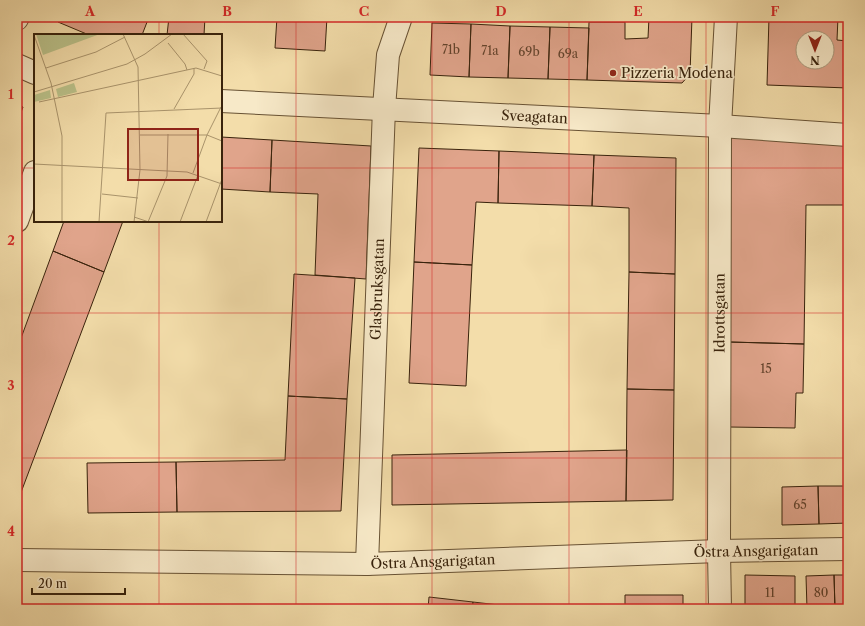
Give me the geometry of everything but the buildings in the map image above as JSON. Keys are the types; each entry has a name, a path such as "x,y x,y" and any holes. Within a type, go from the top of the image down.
{"street":[{"name":"Glasbruksgatan","path":"368,564 384,108 388,55 401,17"},
{"name":"Idrottsgatan","path":"720,609 720,126 726,17"},
{"path":"17,65 34,73"},
{"name":"Sveagatan","path":"222,101 384,108 848,134"},
{"path":"17,221 34,175"},
{"name":"Östra Ansgarigatan","path":"17,560 368,564 719,551 848,549"}],"green space":[{"path":"844,237 848,237 848,344 844,344"}],"place":[{"name":"Pizzeria Modena","path":"613,73"}]}
